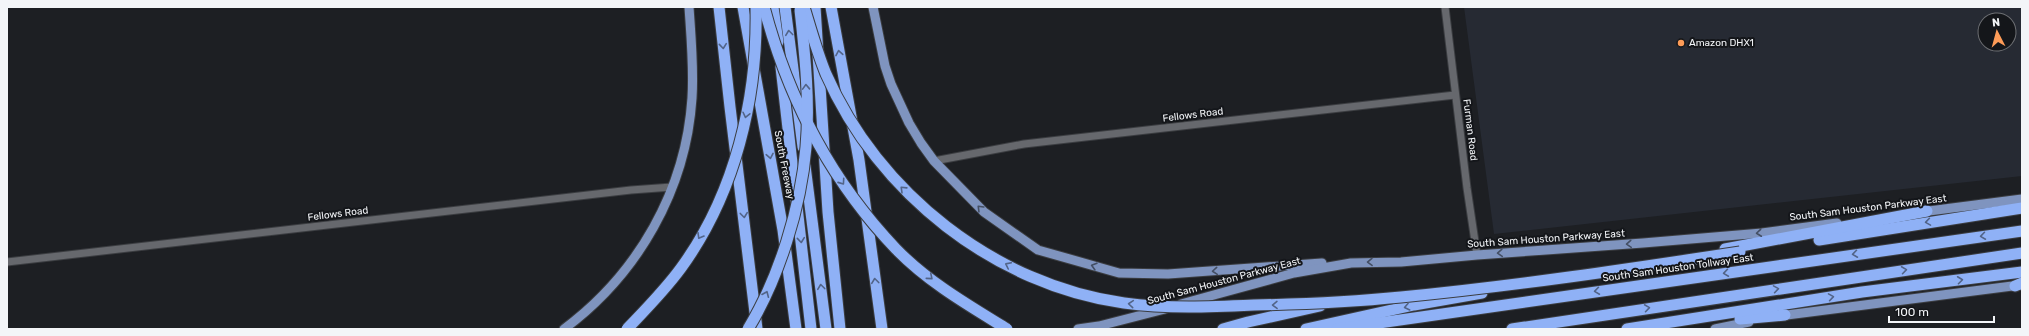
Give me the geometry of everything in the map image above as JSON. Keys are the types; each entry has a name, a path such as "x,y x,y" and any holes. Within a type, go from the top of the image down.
{"highway":[{"path":"720,7 730,106 757,329"},
{"name":"South Freeway","path":"743,7 783,230 796,328"},
{"path":"627,329 682,267 714,213 733,168 750,98 755,51 756,7"},
{"path":"764,7 775,48 816,143 861,208 897,250 961,301 1007,329"},
{"path":"773,7 811,328"},
{"path":"786,7 826,327"},
{"path":"748,329 775,272 799,195 806,148 807,121 804,44 799,7"},
{"path":"804,7 827,76 844,108 866,143 900,187 930,214 967,242 1004,264 1043,282 1089,296 1123,303 1201,307 1328,304 1433,294 1602,273 2022,208"},
{"path":"815,7 828,212 839,326"},
{"path":"831,7 859,160 882,329"},
{"path":"1306,329 1414,305 1927,212"},
{"name":"South Sam Houston Tollway East","path":"1337,329 2022,231"},
{"path":"1512,329 2022,254"},
{"path":"1627,329 1862,292 2022,272"},
{"path":"1223,329 1328,304"},
{"path":"878,305 889,329"},
{"path":"1638,329 1785,315"}],"main road":[{"path":"564,329 588,311 630,265 664,210 682,161 691,115 693,85 689,7"},
{"path":"872,7 885,66 891,84 909,123 934,161 984,212 1038,250 1119,273 1168,274 1275,265 1351,263"},
{"name":"South Sam Houston Parkway East","path":"1078,329 1099,326 1294,273 1351,263 1401,262 1477,255 1643,244 1754,233 2022,199"},
{"path":"1715,329 1785,315 2020,284"}],"street":[{"name":"Furman Road","path":"1445,7 1455,95 1477,255"},
{"name":"Fellows Road","path":"934,161 1024,144 1455,95"},
{"name":"Fellows Road","path":"7,262 631,190 672,187"}],"shaded area":[{"path":"1464,7 2022,7 2022,176 1494,234"}],"place":[{"name":"Amazon DHX1","path":"1681,43"}]}
